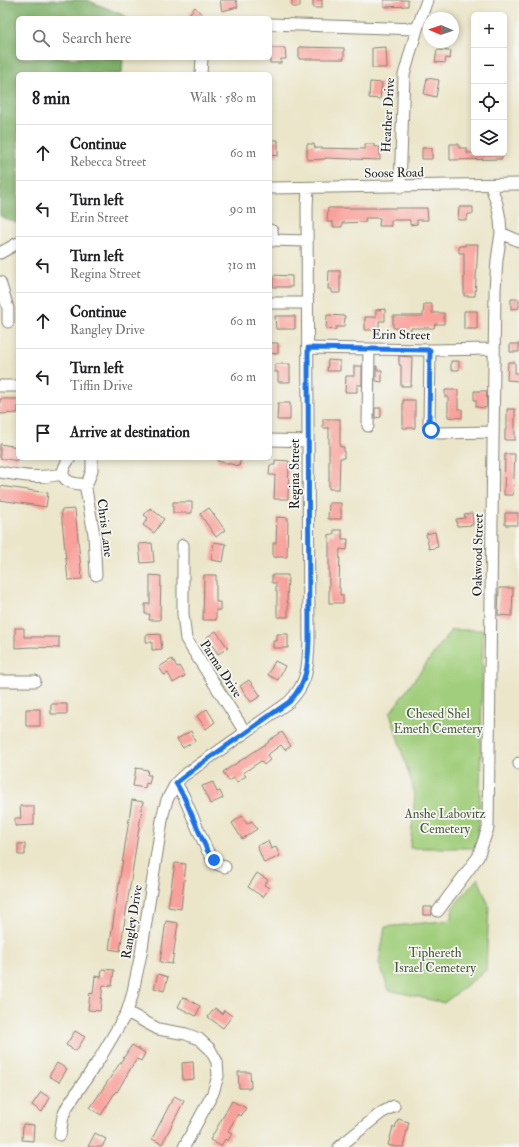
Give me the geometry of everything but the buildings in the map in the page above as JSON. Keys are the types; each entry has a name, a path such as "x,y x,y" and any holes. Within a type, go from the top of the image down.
{"street":[{"name":"Heather Drive","path":"400,187 404,75 416,29 427,0"},
{"path":"272,24 416,29"},
{"path":"201,72 202,60"},
{"name":"Soose Road","path":"272,188 491,186 519,184"},
{"name":"Oakwood Street","path":"438,911 478,856 488,828 494,348 497,260 501,233 497,204 491,186"},
{"name":"Regina Street","path":"245,732 289,702 297,694 307,674 309,641 307,303 308,188"},
{"path":"501,233 519,241"},
{"path":"272,237 307,241"},
{"path":"0,253 16,244"},
{"path":"0,282 8,308 8,322"},
{"path":"272,303 307,303"},
{"name":"Erin Street","path":"308,348 430,350 494,348"},
{"path":"368,426 369,349"},
{"path":"430,350 429,427 431,430 439,433 494,432"},
{"path":"0,386 16,386"},
{"path":"272,440 308,441"},
{"path":"69,460 63,474 71,483 80,485 87,484 92,470 92,460"},
{"path":"0,472 32,477 47,477 63,474"},
{"name":"Chris Lane","path":"85,484 94,534 96,575"},
{"name":"Parma Drive","path":"183,545 183,614 186,639 245,732"},
{"path":"0,681 35,681"},
{"name":"Rangley Drive","path":"60,1134 63,1116 67,1107 100,1058 127,1012 141,954 163,814 167,800 176,783 183,776 245,732"},
{"path":"176,783 184,797 207,850 219,865 226,867"},
{"path":"127,1012 158,1029 186,1034 199,1039 210,1049 217,1062 218,1076 213,1093 184,1147"},
{"path":"339,1147 381,1113 394,1106"}],"green space":[{"path":"0,0 87,0 126,16 16,16 16,60 123,60 122,72 16,72 16,223 0,216"},
{"name":"Chesed Shel Emeth Cemetery","path":"451,630 483,630 480,795 477,848 410,848 415,794 390,713"},
{"name":"Tiphereth Israel Cemetery","path":"478,878 489,906 486,970 444,1003 389,990 379,963 385,927 451,920 453,907"}],"route":[{"path":"214,860 207,850 184,797 176,783 183,776 289,702 297,694 307,674 309,641 308,348 430,350 429,427 431,430"}],"park label":[{"name":"Anshe Labovitz Cemetery","path":"445,822"}]}
